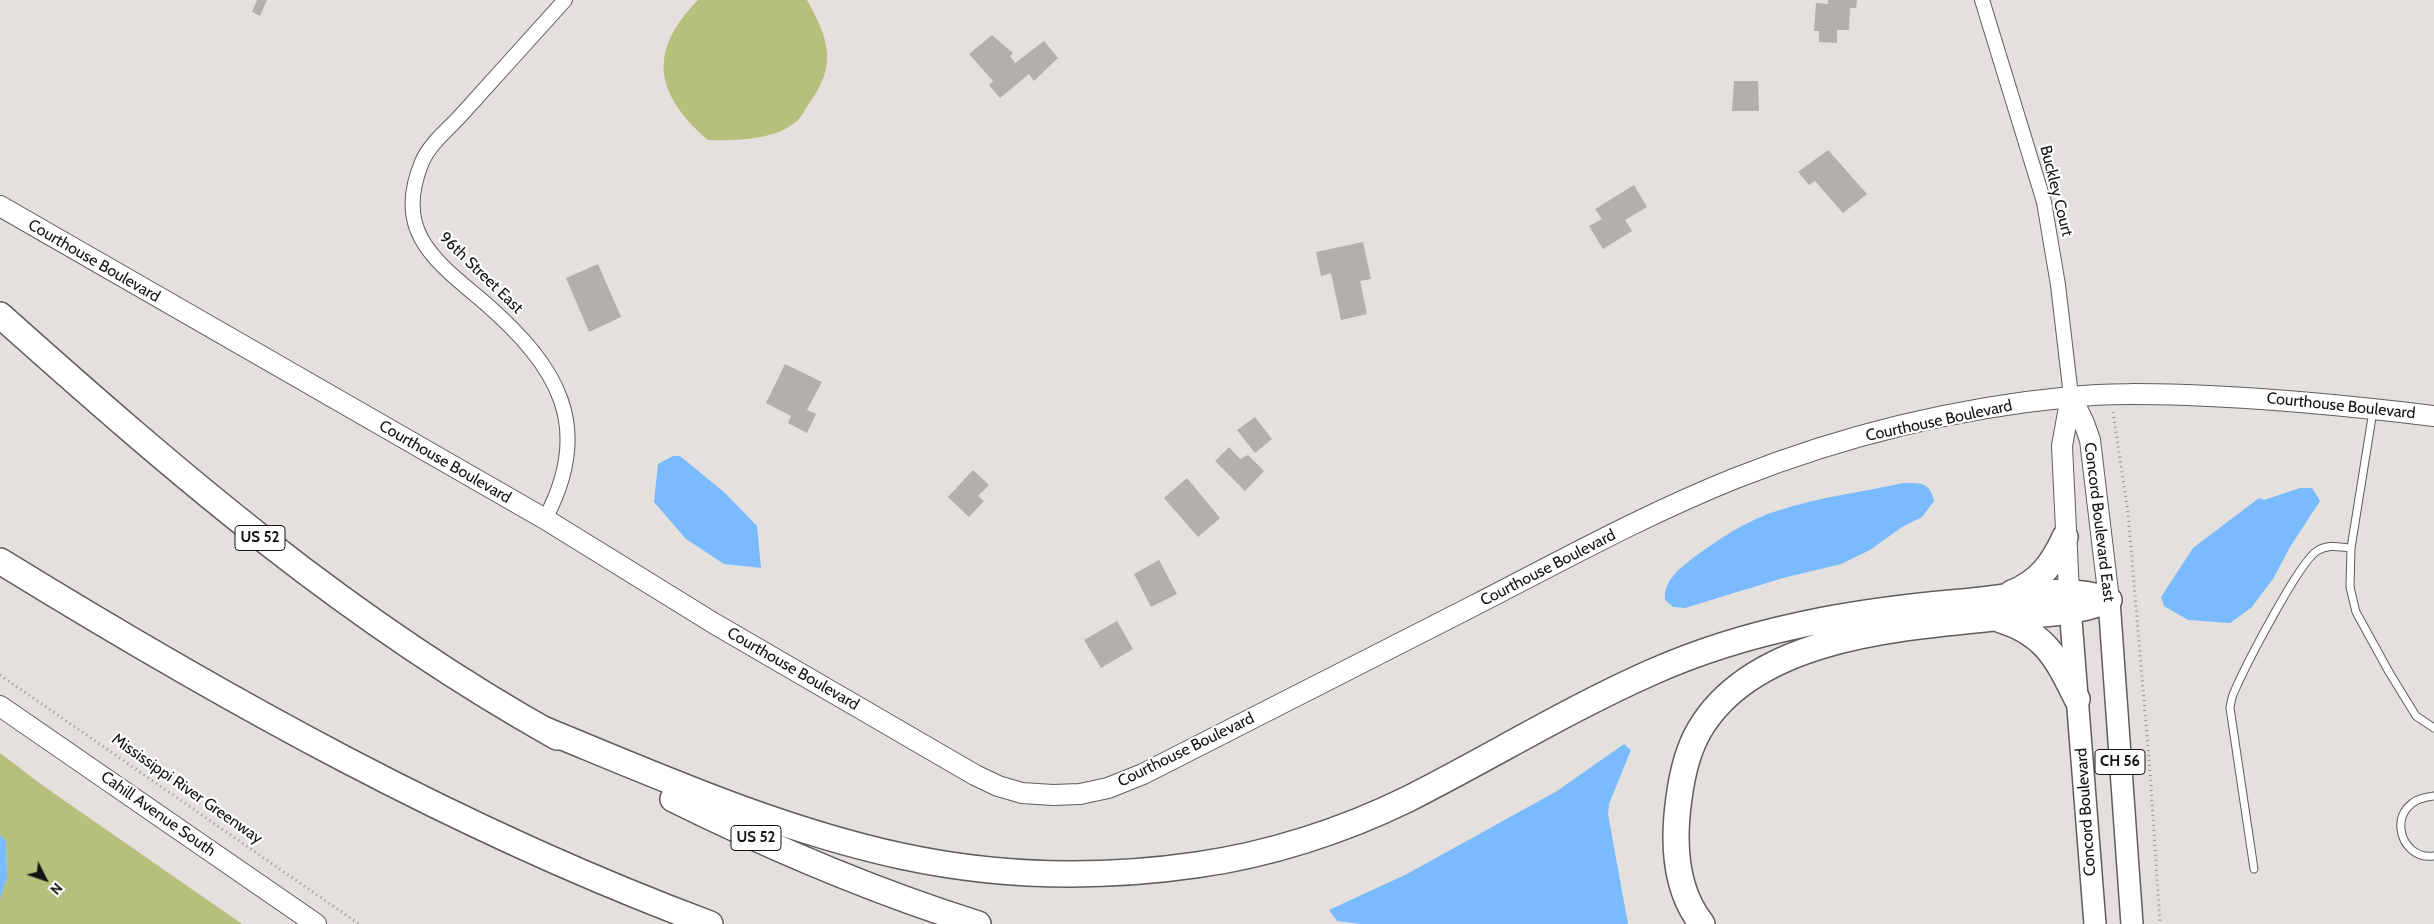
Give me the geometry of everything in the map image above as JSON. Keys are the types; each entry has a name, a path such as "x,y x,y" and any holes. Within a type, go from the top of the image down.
{"highway":[{"name":"US 52","path":"0,315 133,434 268,546 397,640 543,730 646,786 793,855 870,887 978,924"},
{"path":"1702,924 1680,881 1675,831 1683,772 1699,729 1727,696 1789,656 1825,644 1996,608 2038,578 2057,554 2064,537"},
{"path":"0,561 112,630 363,769 481,828 710,924"},
{"path":"543,730 748,811 852,844 902,856 1014,872 1074,875 1138,871 1208,863 1262,851 1332,830 1404,801 1651,672 1729,643 1804,622 1876,611 1996,608 2070,602 2089,608 2109,600"},
{"path":"1996,608 2039,638 2056,659 2077,699"},
{"path":"606,882 693,924"}],"main road":[{"name":"Concord Boulevard East","path":"2109,600 2132,924"},
{"name":"Concord Boulevard East","path":"2070,602 2077,699"},
{"name":"Concord Boulevard","path":"2077,699 2094,924"}],"street":[{"name":"96th Street East","path":"545,519 558,495 568,452 566,419 559,396 546,369 530,345 429,251 417,230 412,207 413,189 427,153 564,0"},
{"name":"Buckley Court","path":"1982,0 2044,202 2058,285 2071,396"},
{"name":"Courthouse Boulevard","path":"0,206 545,519 714,624 975,775 998,786 1022,793 1080,794 1108,788 1143,774 1639,522 1737,478 1843,442 1903,425 1956,414 2071,396 2111,395 2256,397 2374,408 2434,416"},
{"name":"Concord Boulevard East","path":"2070,602 2064,537 2062,446 2071,396"},
{"name":"Concord Boulevard East","path":"2071,396 2090,440 2109,600"},
{"name":"Cahill Avenue South","path":"0,706 316,924"}],"lane":[{"path":"2374,408 2351,548 2350,587 2356,612 2416,716 2434,728"},
{"path":"2254,869 2230,708 2234,691 2274,615 2307,560 2317,551 2330,546 2351,548"},
{"path":"2434,796 2426,796 2407,805 2401,818 2401,835 2410,849 2428,857 2434,856"}],"path":[{"path":"2111,395 2128,513 2150,771 2160,924"},
{"name":"Mississippi River Greenway","path":"0,675 359,924"}],"green space":[{"path":"698,0 807,0 825,39 827,63 819,88 797,121 767,136 730,140 708,140 690,123 677,106 668,89 664,72 665,55 671,37 682,19"},
{"path":"0,753 42,785 242,924 0,924 0,899 7,877 6,841 0,835"}],"water":[{"path":"673,456 680,456 725,493 757,526 761,568 724,564 686,539 654,502 658,464"},
{"path":"1903,483 1924,485 1930,490 1934,501 1922,517 1902,527 1870,550 1841,564 1783,578 1685,608 1673,607 1665,600 1667,587 1678,571 1693,558 1745,524 1795,505"},
{"path":"2300,488 2312,488 2320,501 2290,547 2273,579 2251,608 2230,623 2188,620 2164,606 2161,597 2193,548 2259,498 2264,500"},
{"path":"1624,744 1631,750 1609,804 1608,814 1628,924 1361,924 1337,921 1329,910 1407,874 1557,791"},
{"path":"0,835 6,841 7,877 0,899"}],"building":[{"path":"257,0 267,0 260,16 252,12"},
{"path":"1828,0 1857,0 1856,8 1850,8 1849,30 1837,30 1837,43 1819,42 1819,31 1814,31 1816,3 1828,4"},
{"path":"992,35 1013,53 1010,56 1015,63 1044,41 1058,58 1034,81 1029,74 1000,98 989,85 993,81 969,54"},
{"path":"1734,81 1758,81 1759,111 1732,111"},
{"path":"1828,150 1867,194 1843,213 1815,181 1809,185 1798,172"},
{"path":"1634,185 1647,207 1625,220 1632,231 1603,249 1589,226 1602,219 1595,209"},
{"path":"1363,242 1371,279 1360,281 1367,314 1341,320 1331,273 1321,276 1316,252"},
{"path":"598,264 621,317 589,332 566,278"},
{"path":"785,364 822,382 807,410 816,414 807,433 788,423 791,416 766,403"},
{"path":"1255,417 1272,439 1255,453 1237,430"},
{"path":"1229,447 1240,459 1248,455 1264,471 1245,491 1215,461"},
{"path":"973,470 989,485 978,496 984,501 969,517 948,497"},
{"path":"1187,478 1220,518 1198,537 1164,498"},
{"path":"1159,560 1177,594 1151,607 1134,574"},
{"path":"1117,621 1133,649 1101,668 1084,640"}]}
